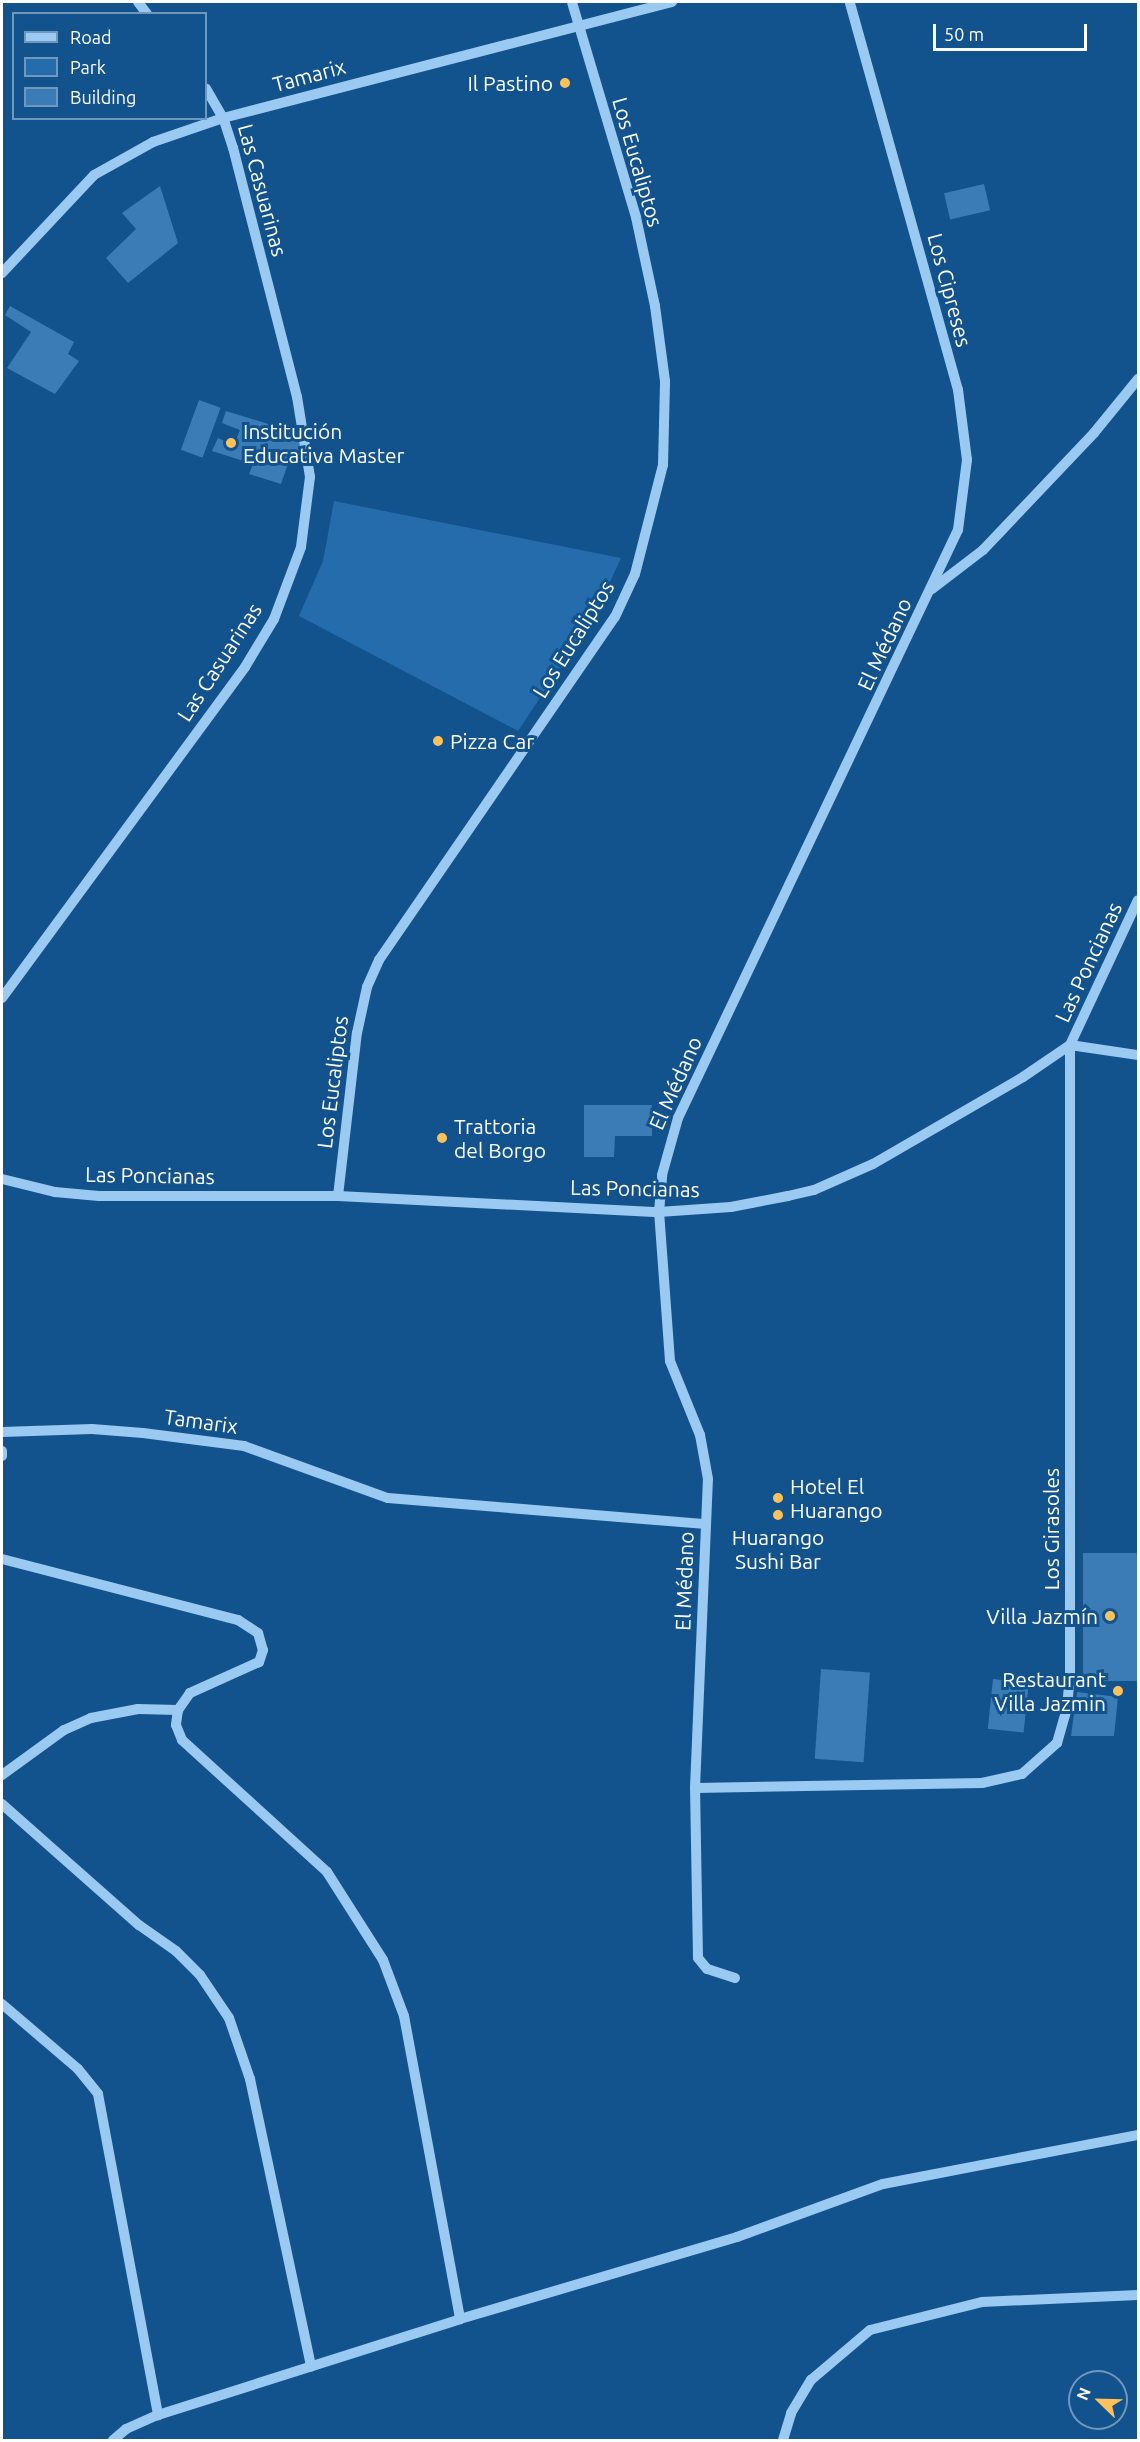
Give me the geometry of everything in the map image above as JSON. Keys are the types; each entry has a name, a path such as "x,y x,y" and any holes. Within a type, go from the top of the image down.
{"street":[{"name":"Los Eucaliptos","path":"338,1196 357,1033 367,987 379,960 615,617 635,574 663,465 665,381 656,306 636,217 572,2"},
{"name":"Tamarix","path":"2,273 94,175 153,142 223,118 672,2"},
{"name":"Los Cipreses","path":"850,2 958,390 964,429 967,460 958,530 932,589"},
{"name":"Las Casuarinas","path":"2,998 245,666 274,619 301,547 309,499 306,441 223,118 207,91"},
{"name":"El Médano","path":"735,1978 707,1970 698,1958 695,1788 706,1524 705,1456 670,1361 659,1212 662,1175 678,1118 932,589 983,550 1094,433 1138,379"},
{"name":"Las Poncianas","path":"2,1179 55,1192 99,1196 338,1196 659,1212 731,1207 814,1190 844,1178 1023,1077 1070,1045 1138,900"},
{"path":"1070,1045 1138,1055"},
{"name":"Los Girasoles","path":"695,1788 982,1783 1022,1774 1058,1743 1067,1708 1070,1676 1070,1045"},
{"name":"Tamarix","path":"2,1432 92,1429 244,1446 388,1498 706,1524"},
{"path":"2,1451 2,1456"},
{"path":"2,1559 216,1613 238,1620 258,1633 263,1650 259,1662 190,1693 178,1710 176,1725 182,1740 327,1872 383,1960 404,2016 460,2319"},
{"path":"2,1775 64,1730 91,1718 138,1709 178,1710"},
{"path":"2,1804 139,1925 176,1951 200,1975 229,2018 249,2079 311,2367"},
{"path":"2,2004 78,2069 98,2094 158,2415"},
{"path":"113,2440 126,2429 158,2415 460,2319 737,2237 883,2184 1138,2135"},
{"path":"783,2440 791,2413 812,2380 870,2330 982,2302 1138,2295"}],"green space":[{"path":"334,501 621,558 595,615 518,731 299,616 323,561"}],"building":[{"path":"984,184 990,210 950,220 944,193"},
{"path":"160,186 178,243 128,283 106,258 136,229 122,213"},
{"path":"10,306 74,342 68,354 79,361 55,394 7,368 31,332 5,315"},
{"path":"199,400 221,408 202,458 181,450"},
{"path":"226,411 301,434 299,465 289,461 281,484 249,474 253,464 212,451 218,438 234,445 240,430 222,423"},
{"path":"584,1105 652,1105 652,1136 615,1136 614,1157 584,1157"},
{"name":"Villa Jazmín","path":"1083,1553 1138,1553 1138,1681 1083,1681"},
{"path":"821,1669 870,1672 864,1762 815,1759"},
{"path":"993,1679 1029,1683 1024,1732 988,1729"},
{"path":"1077,1692 1118,1697 1114,1736 1071,1736"}],"place":[{"name":"Il Pastino","path":"565,83"},
{"name":"Institución Educativa Master","path":"231,443"},
{"name":"Pizza Car","path":"438,741"},
{"name":"Trattoria del Borgo","path":"442,1138"},
{"name":"Hotel El Huarango","path":"778,1498"},
{"name":"Huarango Sushi Bar","path":"778,1515"},
{"name":"Villa Jazmín","path":"1110,1616"},
{"name":"Restaurant Villa Jazmin","path":"1118,1691"}]}
